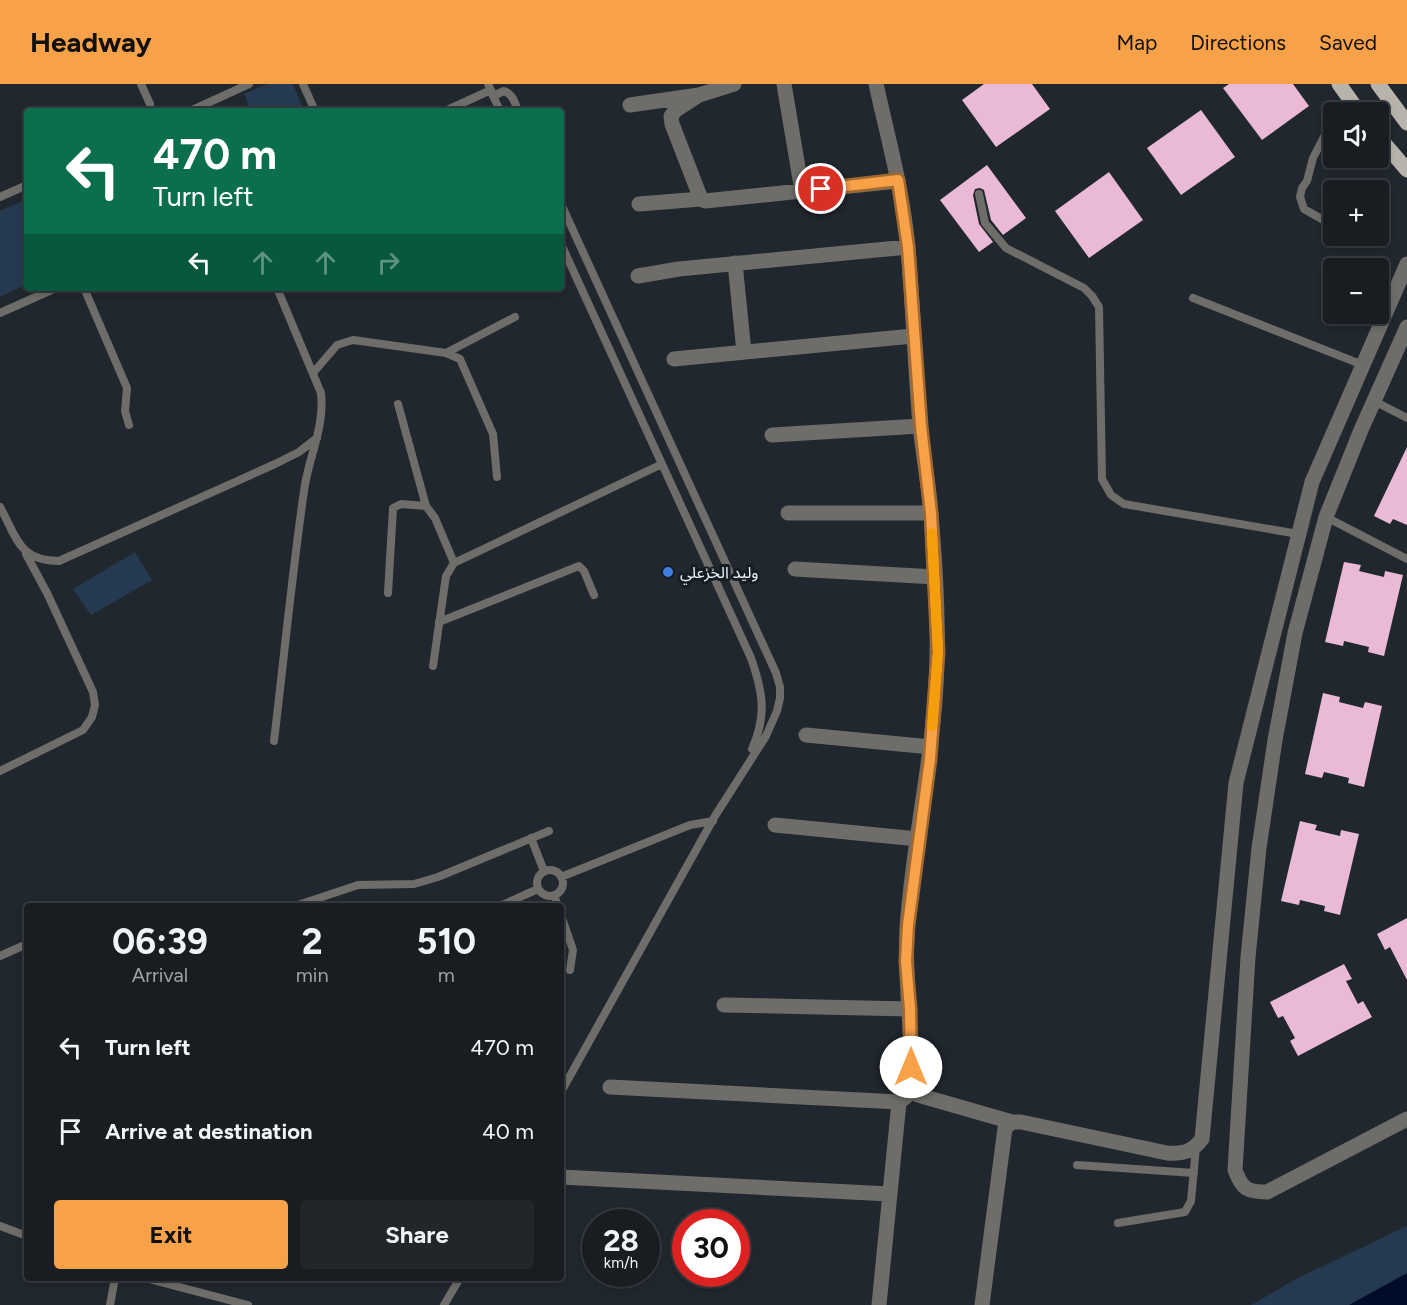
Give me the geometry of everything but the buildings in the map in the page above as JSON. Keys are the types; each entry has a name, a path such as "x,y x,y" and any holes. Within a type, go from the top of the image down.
{"main road":[{"path":"1340,84 1351,102"},
{"path":"1378,84 1407,123"},
{"path":"1389,149 1407,170"}],"street":[{"path":"630,105 699,95 734,84"},
{"path":"784,84 802,191"},
{"path":"876,84 898,180 908,247 913,336 931,513 938,652 930,747 908,925 906,961 912,1091"},
{"path":"699,95 676,110 671,116 701,199"},
{"path":"639,204 701,199 705,201 898,180"},
{"path":"638,276 679,269 908,247"},
{"path":"735,263 744,352"},
{"path":"912,1091 937,1101 1012,1122 1167,1153 1188,1152 1202,1140 1236,783 1312,482 1407,264"},
{"path":"1407,327 1326,517 1295,633 1275,740 1261,838 1248,957 1235,1170 1240,1184 1252,1192 1267,1192 1407,1119"},
{"path":"674,359 913,336"},
{"path":"772,435 921,426"},
{"path":"788,513 931,513"},
{"path":"795,569 935,577"},
{"path":"806,735 930,747"},
{"path":"775,825 918,839"},
{"path":"724,1005 910,1009"},
{"path":"610,1087 899,1102 912,1091"},
{"path":"879,1305 899,1102"},
{"path":"982,1305 1005,1128 1012,1122"},
{"path":"564,1177 890,1194"}],"lane":[{"path":"141,84 150,104"},
{"path":"197,108 249,84"},
{"path":"303,84 314,108"},
{"path":"491,90 499,108"},
{"path":"453,108 491,90 506,91 511,95 517,108"},
{"path":"1323,139 1313,158 1300,197 1304,209 1323,220"},
{"path":"0,197 24,186"},
{"path":"979,194 985,223 1006,248 1084,288 1099,307 1102,479 1111,495 1124,504 1298,534"},
{"path":"564,211 776,673 780,687 777,711 766,736 713,820 564,1087"},
{"path":"564,251 751,658 758,678 763,709 761,723 745,766"},
{"path":"0,313 49,291"},
{"path":"85,291 127,388 125,411 129,425"},
{"path":"274,741 304,488 322,421 323,406 321,393 278,291"},
{"path":"1193,298 1363,365"},
{"path":"446,353 515,317"},
{"path":"313,374 337,345 353,340 446,353 460,359 493,434 497,477"},
{"path":"1374,401 1407,418"},
{"path":"398,404 426,506 435,518 454,563"},
{"path":"26,552 36,558 59,561 275,464 299,452 317,438"},
{"path":"433,666 446,576 454,563 662,464"},
{"path":"388,593 393,507 401,504 426,506"},
{"path":"0,507 47,593 93,692 95,705 92,717 83,730 0,771"},
{"path":"1326,517 1407,559"},
{"path":"439,622 579,566 584,571 594,595"},
{"path":"561,877 690,825 713,820"},
{"path":"306,903 358,885 414,884 438,877 549,831"},
{"path":"531,838 544,871"},
{"path":"544,871 557,872 561,877 563,884 560,891 554,895 545,895 538,889 539,875 544,871"},
{"path":"507,903 538,889"},
{"path":"554,895 557,903"},
{"path":"564,924 573,950 570,969"},
{"path":"0,956 24,945"},
{"path":"1118,1223 1185,1212 1191,1201 1196,1147"},
{"path":"1077,1165 1194,1173"},
{"path":"0,1226 24,1235"},
{"path":"110,1305 114,1281"},
{"path":"156,1281 248,1305"},
{"path":"444,1305 458,1281"}],"shaded area":[{"path":"267,84 293,84 303,108 250,108 244,94"},
{"path":"24,200 24,285 0,297 0,211"},
{"path":"135,552 152,580 91,615 73,589"},
{"path":"1407,1226 1407,1301 1396,1305 1251,1305 1298,1278"},
{"path":"1407,1273 1407,1305 1349,1305"}],"slow traffic":[{"path":"932,533 938,652 932,726"}],"place":[{"name":"وليد الخزعلي","path":"668,572"}],"route":[{"path":"821,189 898,180 908,247 913,336 931,513 938,652 930,759 908,925 906,961 912,1048 911,1067"}]}
